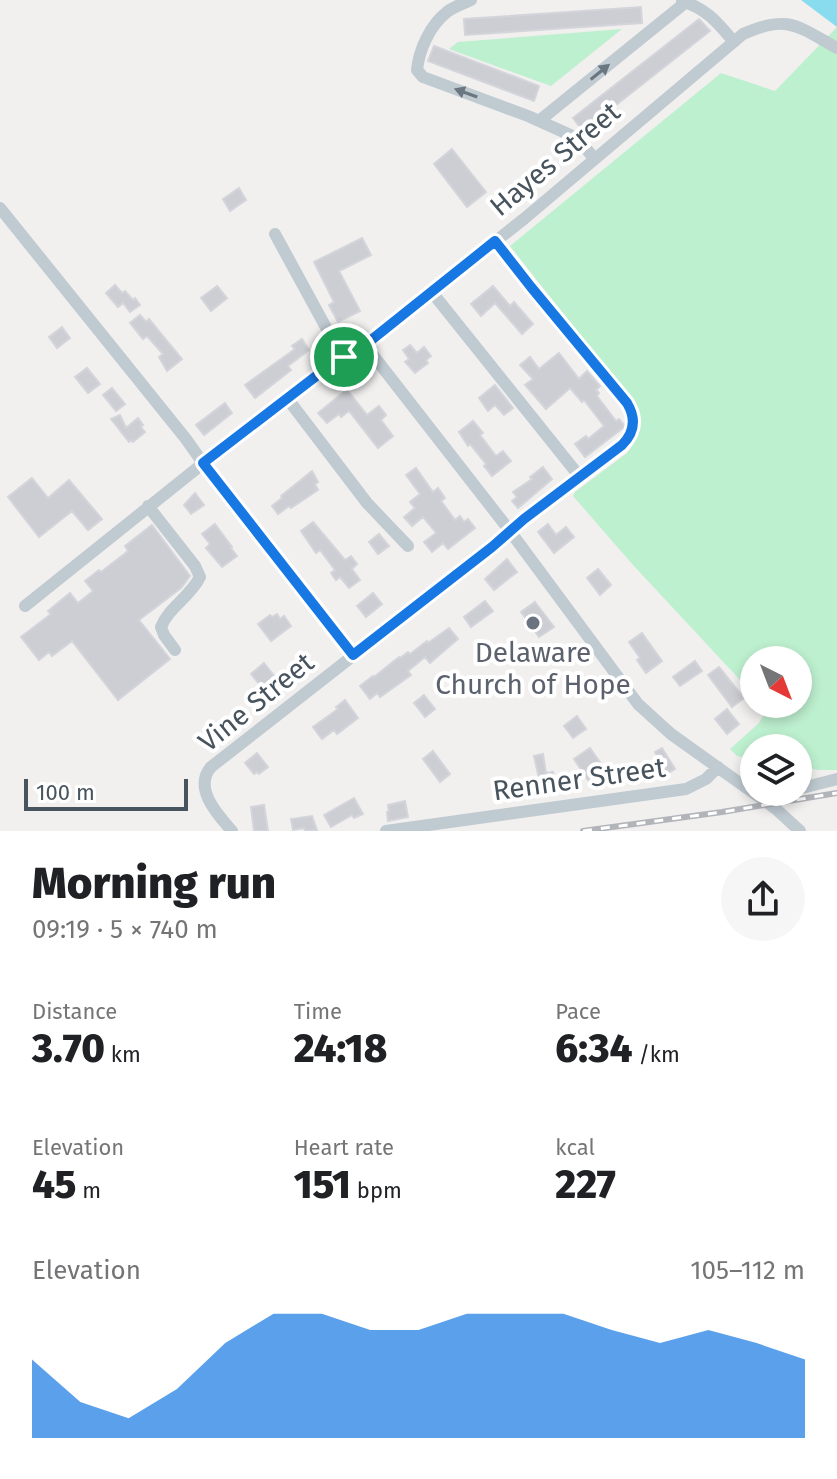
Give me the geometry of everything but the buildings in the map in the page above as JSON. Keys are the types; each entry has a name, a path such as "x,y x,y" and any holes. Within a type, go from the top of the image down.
{"street":[{"path":"471,0 449,10 435,24 419,57 417,70 423,77 577,138 594,158"},
{"path":"539,121 683,1 709,14 734,42"},
{"name":"Hayes Street","path":"25,606 203,463 287,398 365,345 525,218 743,34 763,25 779,23 792,25 837,48"},
{"path":"0,208 353,655"},
{"path":"275,234 344,357"},
{"name":"Vine Street","path":"232,831 204,788 204,779 211,767 622,445 631,434 632,411 627,403 495,241"},
{"path":"431,291 580,477"},
{"path":"365,345 510,531 638,704 671,734 740,782"},
{"path":"287,398 367,503 408,546"},
{"path":"148,506 195,566 200,577 161,627 175,650"},
{"name":"Renner Street","path":"386,831 686,789 706,779 718,767"},
{"path":"812,785 837,779"},
{"path":"772,806 800,831"}],"green space":[{"path":"837,27 837,770 812,769 812,734 747,734 762,718 812,718 812,646 740,646 740,680 573,496 631,448 638,432 639,409 510,246 721,73 775,91"},
{"path":"622,29 551,86 449,49 458,42"},
{"path":"740,740 740,757 730,749"}],"water":[{"path":"801,0 837,0 837,27"}],"railway":[{"path":"583,831 837,793"}],"place":[{"name":"Delaware Church of Hope","path":"533,623"}],"route":[{"path":"495,241 627,403 634,418 631,434 622,445 353,655 203,463 344,357 365,345 495,241"}]}
